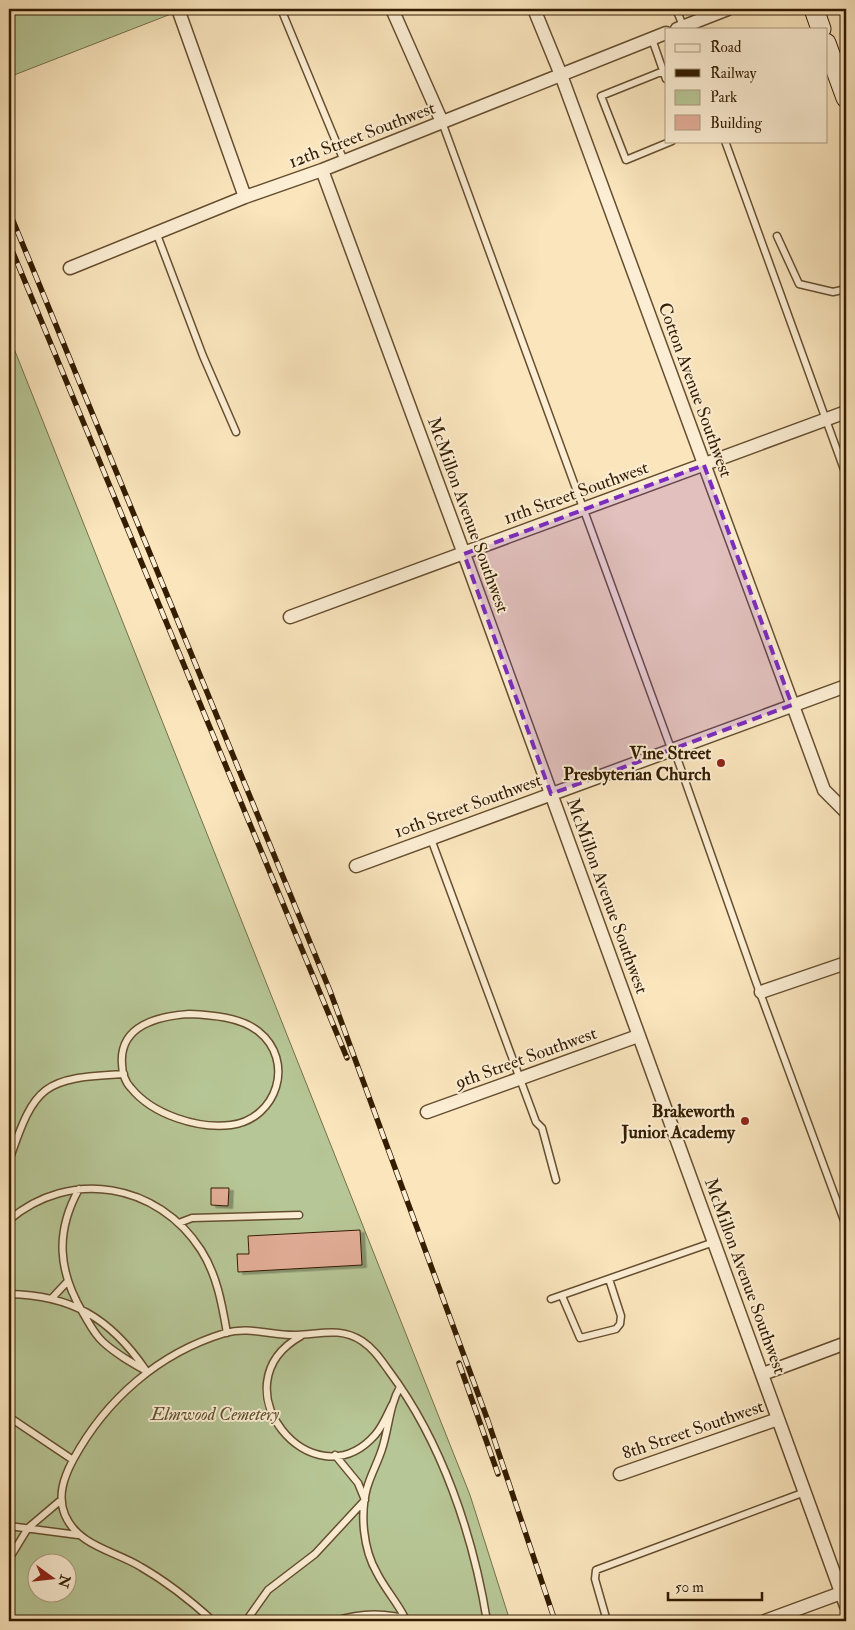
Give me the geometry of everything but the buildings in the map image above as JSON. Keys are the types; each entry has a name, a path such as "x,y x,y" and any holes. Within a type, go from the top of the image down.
{"street":[{"path":"178,9 245,197"},
{"path":"392,9 442,122"},
{"name":"Cotton Avenue Southwest","path":"534,9 561,75 824,790 846,812"},
{"path":"681,28 728,9"},
{"path":"814,9 821,28"},
{"name":"12th Street Southwest","path":"70,268 156,232 245,197 322,170 665,33"},
{"path":"828,48 846,98"},
{"name":"McMillon Avenue Southwest","path":"322,170 464,554 846,1606"},
{"name":"11th Street Southwest","path":"290,617 846,412"},
{"name":"10th Street Southwest","path":"356,866 846,686"},
{"path":"822,782 846,799"},
{"path":"761,992 846,963"},
{"name":"9th Street Southwest","path":"427,1112 638,1036"},
{"name":"8th Street Southwest","path":"763,1374 846,1343"},
{"name":"8th Street Southwest","path":"620,1474 778,1419"},
{"path":"764,1621 841,1593"}],"lane":[{"path":"281,9 344,161"},
{"path":"676,9 681,28"},
{"path":"652,39 665,71 601,96 626,160 670,142"},
{"path":"442,122 846,1226"},
{"path":"725,142 846,475"},
{"path":"156,232 203,356 236,432"},
{"path":"777,236 799,284 833,292 846,289"},
{"path":"431,839 536,1122 542,1128 556,1180"},
{"path":"189,1014 228,1019 257,1030 275,1053 279,1071 276,1092 266,1108 250,1120 230,1125 194,1123 162,1111 136,1093 130,1087 124,1074 121,1058 123,1049 126,1041 138,1027 160,1018 189,1014"},
{"path":"9,1161 28,1108 38,1096 53,1085 67,1079 124,1074"},
{"path":"79,1189 64,1223 62,1251 67,1282 81,1310 104,1343 148,1372"},
{"path":"9,1220 45,1197 63,1191 79,1189 108,1189 130,1195 154,1205 179,1223 207,1261 219,1292 228,1333"},
{"path":"179,1223 192,1218 299,1215"},
{"path":"551,1299 714,1242"},
{"path":"562,1296 580,1338 616,1329 620,1324 621,1316 609,1279"},
{"path":"53,1297 62,1290 67,1282"},
{"path":"9,1294 53,1297 81,1310 102,1322 123,1339 148,1372"},
{"path":"78,1535 68,1520 61,1500 65,1478 87,1437 113,1403 148,1372 195,1344 228,1333 252,1330 288,1335 339,1332 363,1341 378,1356 400,1387 424,1427 460,1514 488,1621"},
{"path":"304,1335 288,1346 273,1364 267,1394 271,1414 281,1431 301,1448 318,1454 335,1455 358,1448 371,1439 383,1424 400,1387"},
{"path":"392,1405 382,1449 367,1486 364,1525 371,1559 376,1571 405,1618"},
{"path":"9,1418 73,1460"},
{"path":"335,1455 358,1483 365,1500"},
{"path":"607,1621 595,1579 596,1570 804,1492"},
{"path":"9,1559 28,1528 61,1500"},
{"path":"246,1621 268,1590 315,1554 365,1500"},
{"path":"9,1526 78,1535 124,1557 156,1576 213,1621"},
{"path":"336,1621 365,1615 390,1615 415,1621"}],"highlighted area":[{"path":"704,465 792,705 551,794 464,554"}],"green space":[{"path":"9,9 169,9 171,14 9,77"},
{"name":"Elmwood Cemetery","path":"9,336 470,1495 510,1621 9,1621"}],"railway":[{"path":"9,211 330,991 488,1421 555,1621"},
{"path":"9,243 347,1058"},
{"path":"459,1363 498,1474"}],"place":[{"name":"Vine Street Presbyterian Church","path":"721,763"},
{"name":"Brakeworth Junior Academy","path":"745,1121"}]}
